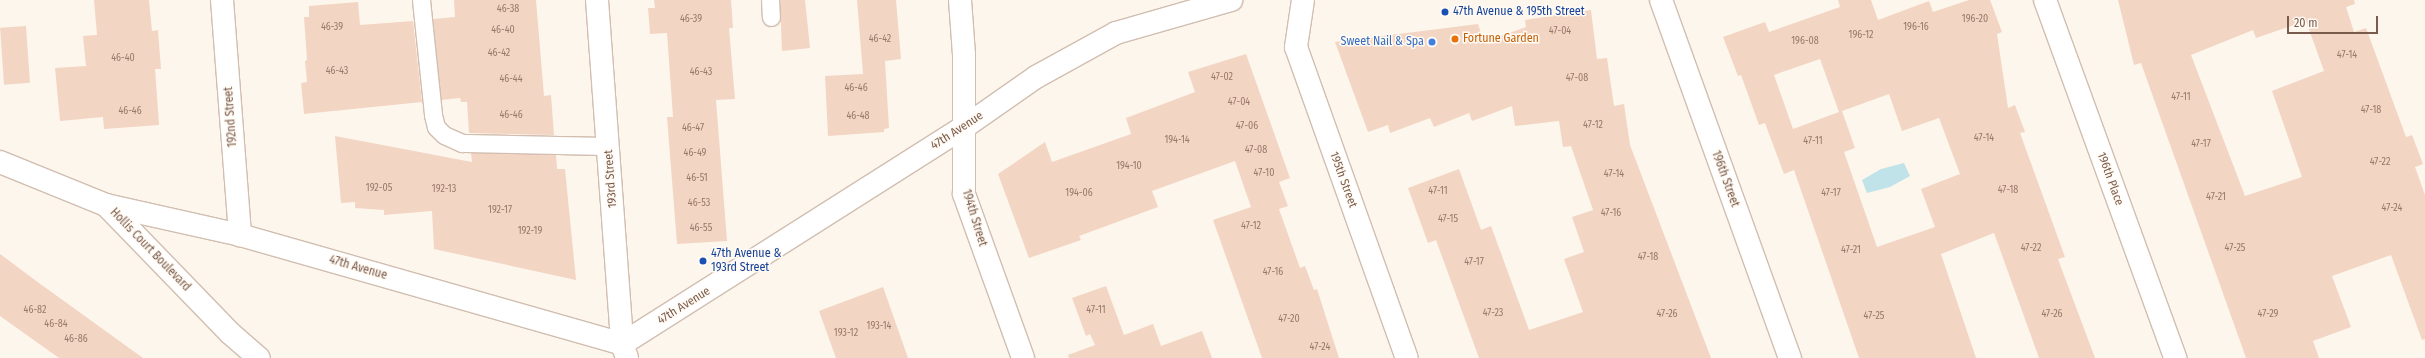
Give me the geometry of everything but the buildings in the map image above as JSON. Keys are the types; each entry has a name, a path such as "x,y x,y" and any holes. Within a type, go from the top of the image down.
{"street":[{"name":"192nd Street","path":"222,0 240,234"},
{"name":"193rd Street","path":"597,0 625,351"},
{"name":"194th Street","path":"960,0 964,55 964,194 1023,358"},
{"name":"47th Avenue","path":"106,205 240,234 625,351 963,128 1036,77 1116,33 1231,0"},
{"name":"195th Street","path":"1303,0 1296,47 1407,358"},
{"name":"196th Street","path":"1661,0 1790,358"},
{"name":"196th Place","path":"2046,0 2175,358"},
{"name":"Hollis Court Boulevard","path":"0,162 106,205 230,333 259,358"},
{"path":"230,333 239,358"}],"lane":[{"path":"422,0 433,115 436,127 444,135 462,143 608,146"}],"water":[{"path":"1904,163 1910,176 1890,187 1867,193 1862,180 1881,169"}],"place":[{"name":"47th Avenue & 195th Street","path":"1445,12"},
{"name":"Fortune Garden","path":"1455,39"},
{"name":"Sweet Nail & Spa","path":"1432,42"},
{"name":"47th Avenue & 193rd Street","path":"703,261"}]}
